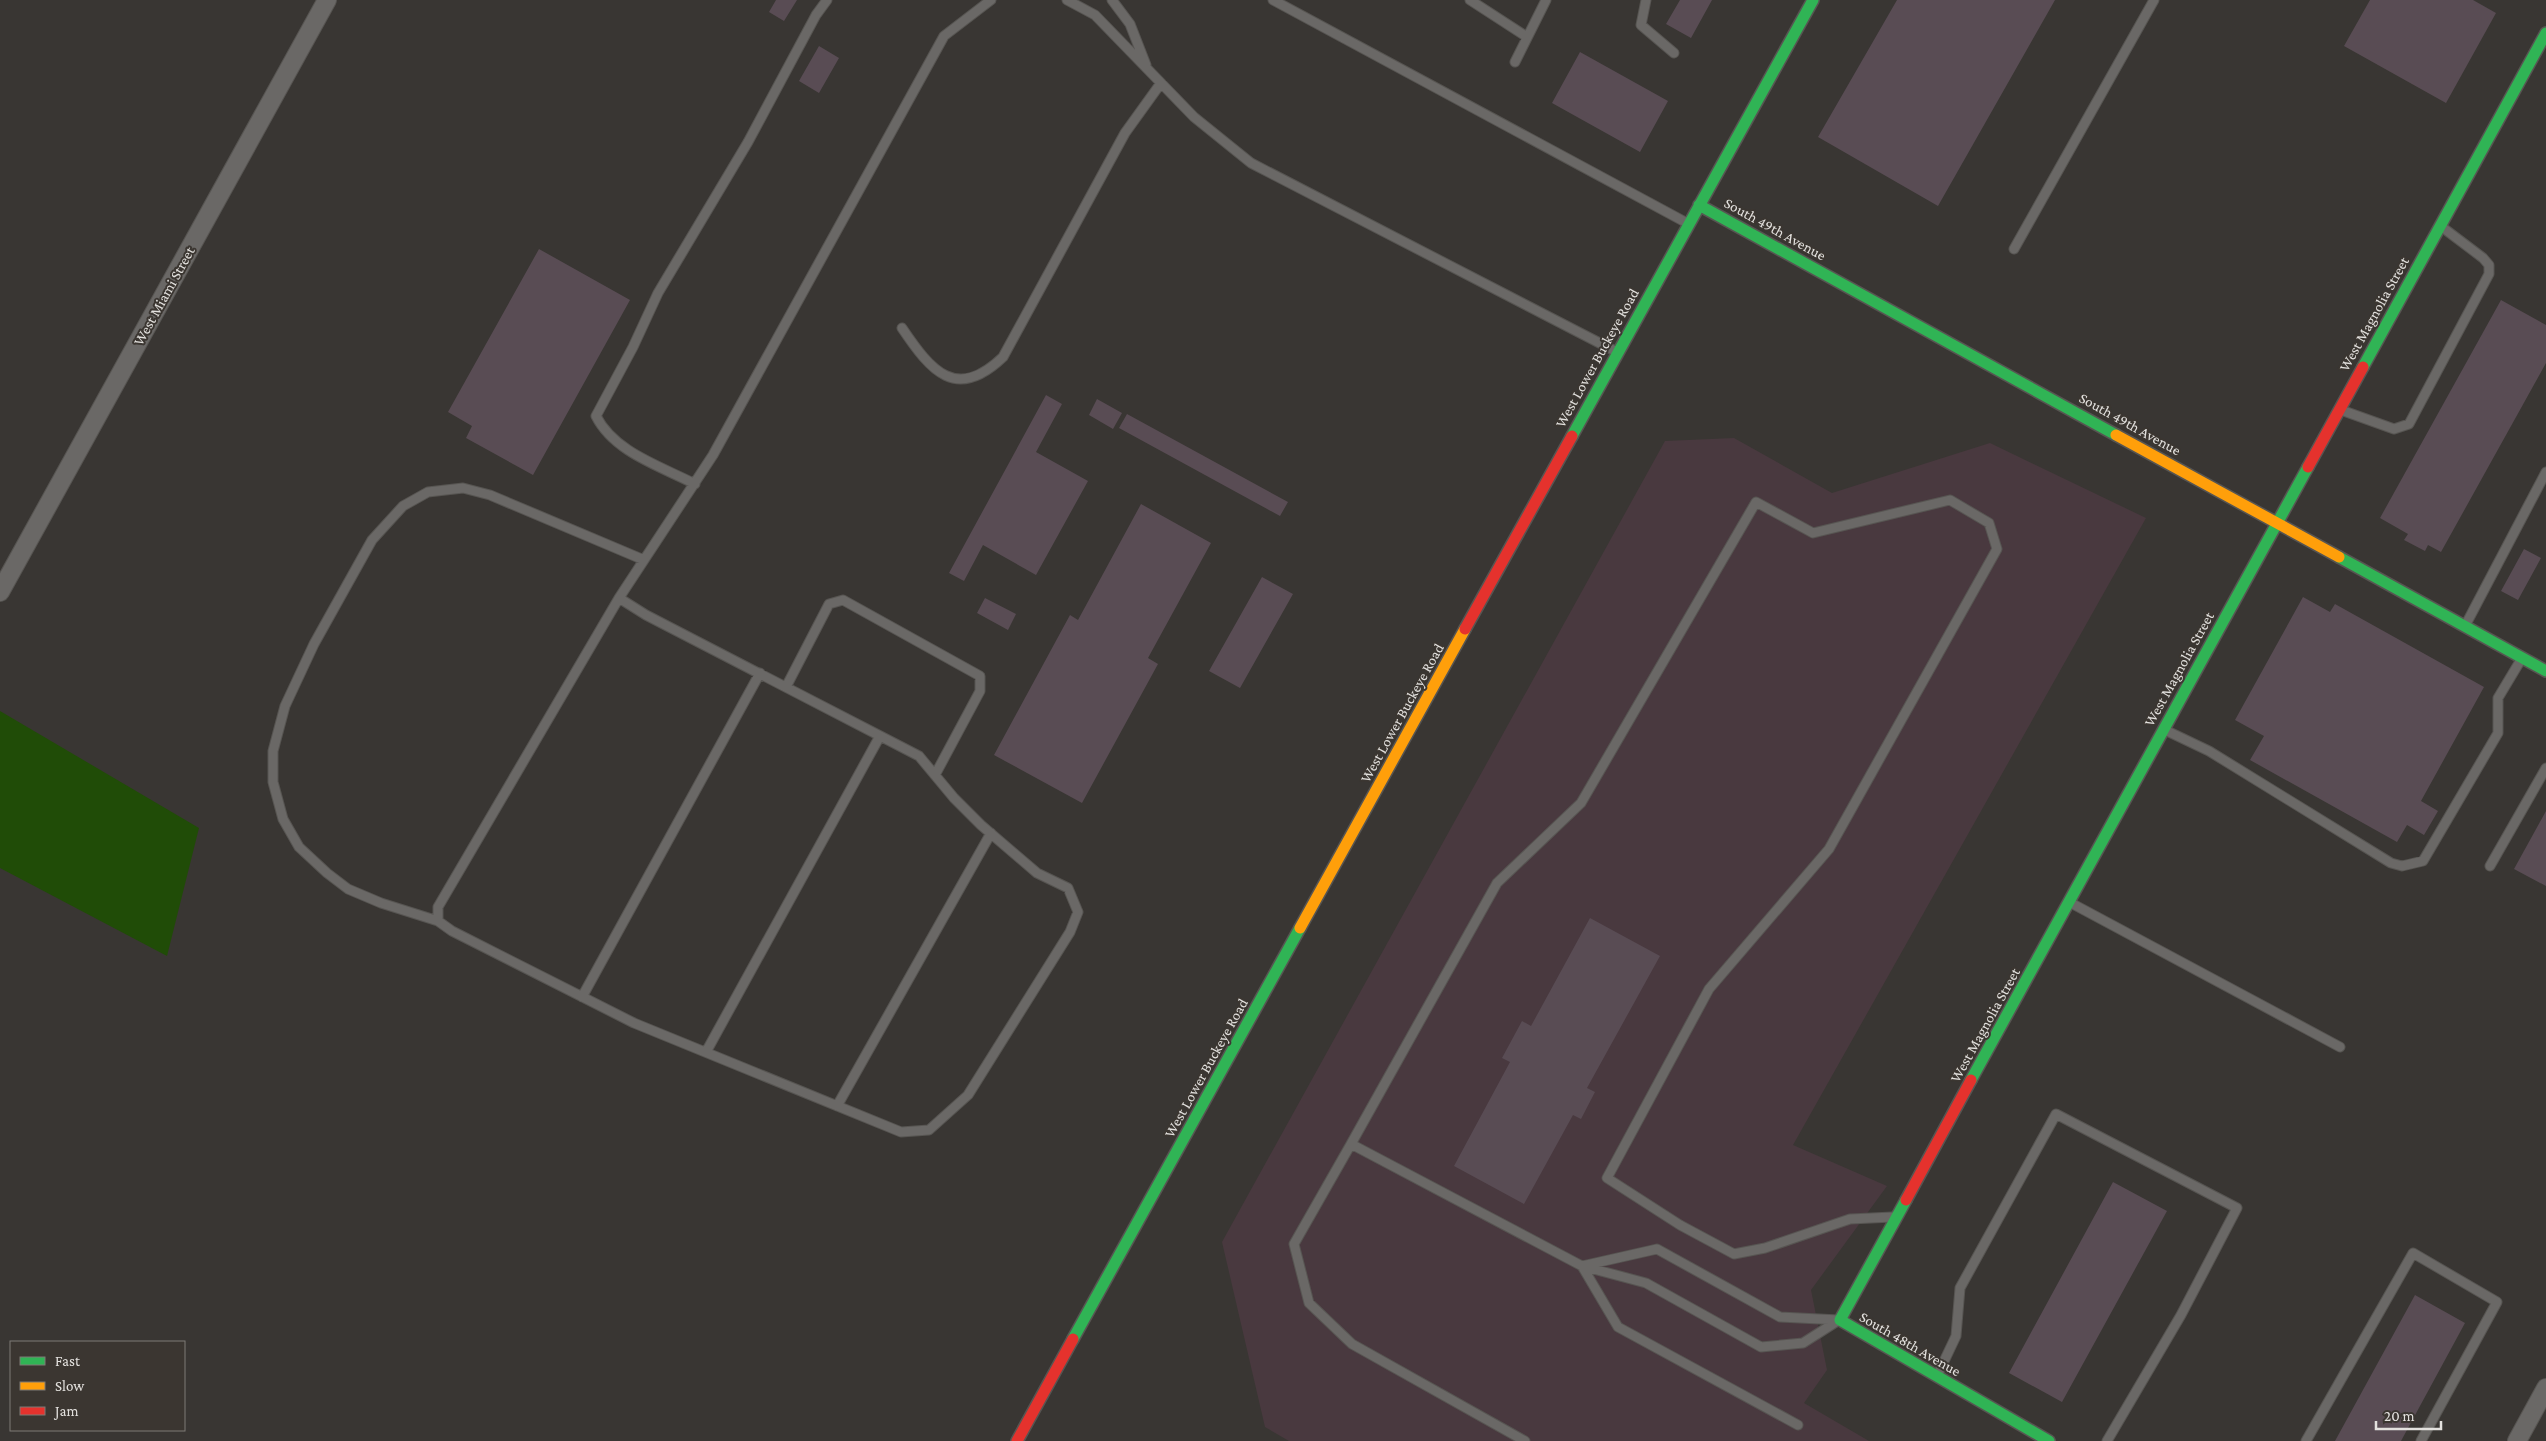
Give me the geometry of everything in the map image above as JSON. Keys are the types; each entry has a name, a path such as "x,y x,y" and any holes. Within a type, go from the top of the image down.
{"street":[{"name":"West Miami Street","path":"0,592 327,0"},
{"name":"West Lower Buckeye Road","path":"1017,1441 1813,0"},
{"name":"West Magnolia Street","path":"1840,1320 2546,33"},
{"name":"South 49th Avenue","path":"1699,205 2278,521 2546,671"},
{"name":"South 48th Avenue","path":"1840,1320 2049,1441"},
{"path":"2517,1441 2546,1388"}],"lane":[{"path":"695,484 620,446 600,424 596,416 634,347 658,293 748,142 816,15 827,0"},
{"path":"438,921 438,907 619,598 713,456 944,36 991,0"},
{"path":"1067,0 1095,15 1194,117 1251,163 1618,352"},
{"path":"1112,0 1130,24 1148,70"},
{"path":"1273,0 1688,224"},
{"path":"1470,0 1527,37"},
{"path":"1515,62 1546,0"},
{"path":"1646,0 1641,25 1674,53"},
{"path":"2014,250 2154,0"},
{"path":"902,328 920,355 936,371 954,378 971,378 987,372 1003,357 1125,133 1161,83"},
{"path":"2339,410 2394,429 2409,424 2489,274 2489,265 2483,258 2440,226"},
{"path":"2465,626 2546,472"},
{"path":"619,598 646,615 919,756 954,798 991,833 1037,873 1068,888 1078,912 1070,932 968,1095 929,1130 901,1132 634,1023 452,931 438,921 373,900 348,889 327,873 299,847 282,819 273,782 273,751 285,706 314,644 372,540 403,506 428,492 463,488 490,495 644,560"},
{"path":"1525,1441 1352,1344 1309,1302 1294,1244 1497,882 1581,803 1756,502 1813,533 1950,500 1989,523 1997,550 1829,849 1709,989 1607,1178 1680,1225 1734,1254 1765,1248 1850,1220 1897,1216"},
{"path":"786,687 829,604 843,600 980,676 980,691 935,775"},
{"path":"2163,729 2209,751 2392,863 2402,866 2422,861 2498,733 2498,698 2522,658"},
{"path":"582,997 760,673"},
{"path":"706,1052 880,736"},
{"path":"2490,866 2546,768"},
{"path":"837,1106 991,833"},
{"path":"2069,902 2340,1047"},
{"path":"1936,1376 1956,1336 1960,1288 2056,1114 2237,1208 2181,1315 2107,1441"},
{"name":"South 48th Avenue","path":"1351,1144 1582,1266 1646,1283 1761,1347 1803,1343 1840,1320"},
{"path":"1798,1425 1618,1327 1582,1266 1657,1250 1780,1317 1840,1320"},
{"path":"2306,1441 2412,1253 2497,1302 2420,1441"}],"shaded area":[{"path":"1734,438 1832,493 1990,443 2146,518 1793,1145 1887,1186 1811,1290 1827,1370 1804,1403 1869,1441 1289,1441 1265,1427 1222,1242 1665,441"}],"green space":[{"path":"0,711 199,828 167,956 0,868"}],"building":[{"path":"776,0 797,0 784,21 769,12"},
{"path":"1680,0 1712,0 1691,38 1666,24"},
{"path":"1897,0 2055,0 1938,206 1818,137"},
{"path":"2370,0 2473,0 2496,13 2446,103 2344,46"},
{"path":"819,46 839,58 819,93 799,81"},
{"path":"1580,52 1668,101 1640,152 1552,103"},
{"path":"539,249 630,300 533,475 466,438 472,426 448,412"},
{"path":"2501,300 2546,325 2546,363 2441,552 2428,545 2425,551 2404,540 2408,534 2380,518"},
{"path":"1046,395 1062,404 1036,452 1088,481 1036,575 983,545 964,581 949,573"},
{"path":"1097,399 1122,413 1113,429 1089,415"},
{"path":"1127,414 1288,502 1280,516 1119,428"},
{"path":"1141,504 1211,543 1148,658 1158,664 1082,803 994,755 1070,615 1078,620"},
{"path":"2524,549 2541,558 2518,600 2501,591"},
{"path":"1262,577 1293,594 1240,688 1209,671"},
{"path":"2303,597 2330,612 2335,604 2484,687 2421,801 2438,811 2424,835 2407,825 2397,842 2250,760 2264,736 2235,720"},
{"path":"985,598 1016,614 1008,630 977,613"},
{"path":"2546,811 2546,886 2514,869"},
{"path":"1590,918 1660,956 1587,1088 1595,1092 1581,1119 1573,1115 1524,1204 1454,1166 1510,1062 1502,1058 1522,1021 1531,1026"},
{"path":"2113,1182 2167,1211 2062,1402 2009,1373"},
{"path":"2415,1295 2465,1323 2401,1441 2335,1441"}],"traffic: fast":[{"path":"1572,436 1813,0"},
{"path":"2363,367 2546,33"},
{"path":"1699,205 2116,435"},
{"path":"1971,1080 2308,467"},
{"path":"2339,557 2546,671"},
{"path":"1073,1339 1300,928"},
{"path":"1906,1200 1840,1320 2049,1441"}],"traffic: slow":[{"path":"2116,435 2339,557"},
{"path":"1300,928 1465,629"}],"traffic: jam":[{"path":"2308,467 2363,367"},
{"path":"1465,629 1572,436"},
{"path":"1906,1200 1971,1080"},
{"path":"1017,1441 1073,1339"}]}
